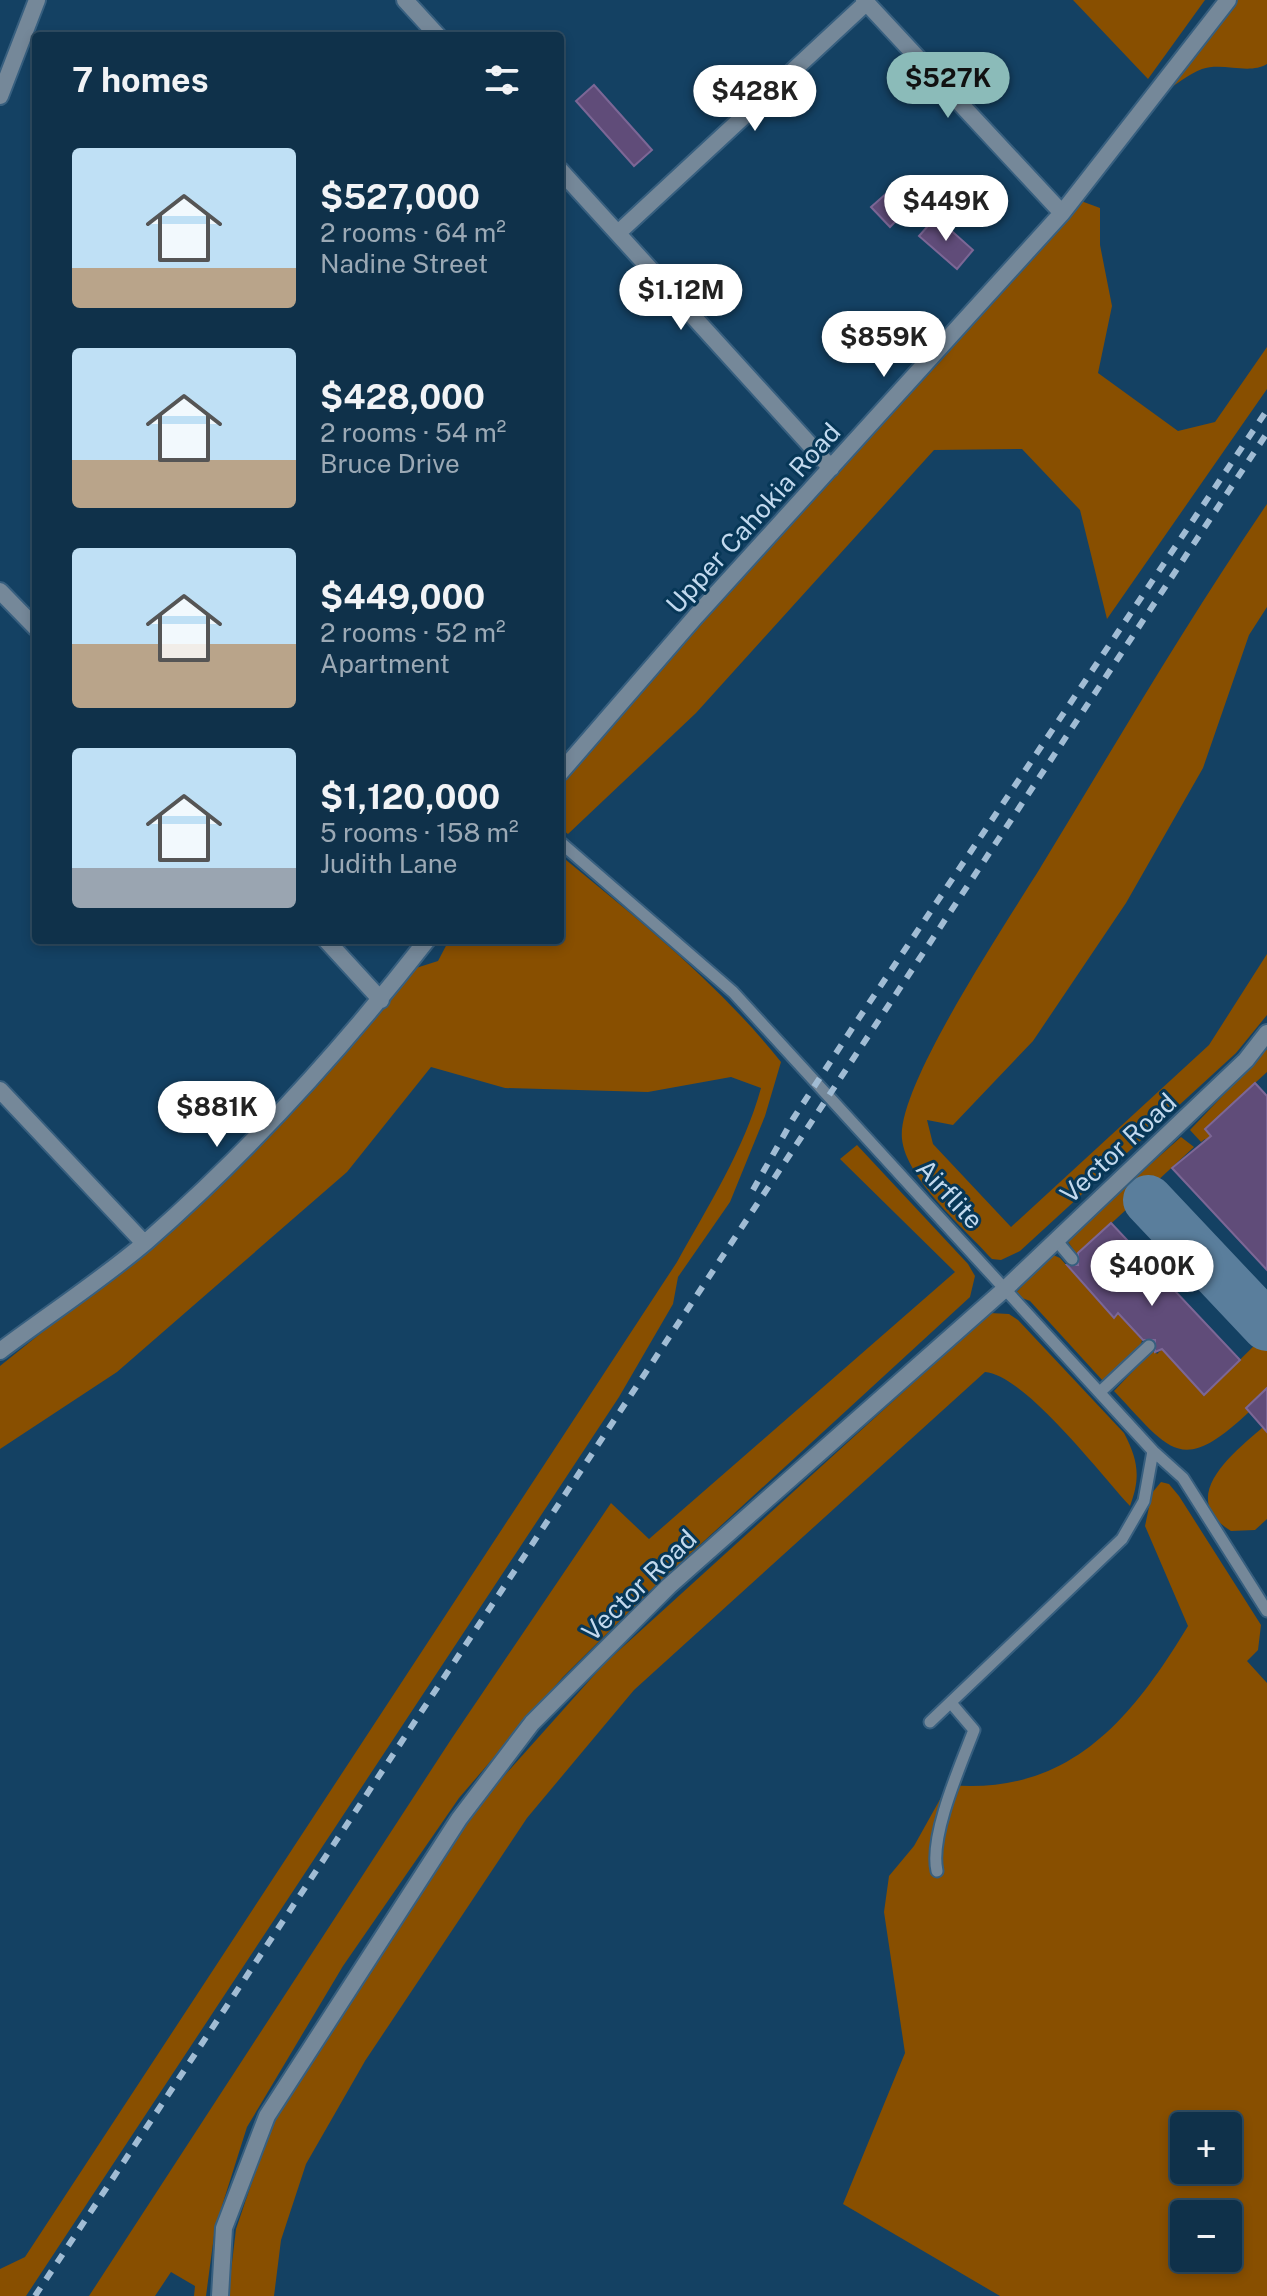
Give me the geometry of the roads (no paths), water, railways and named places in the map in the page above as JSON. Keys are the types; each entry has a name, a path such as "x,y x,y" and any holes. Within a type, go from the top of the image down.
{"street":[{"path":"0,96 37,0"},
{"path":"405,0 434,32"},
{"name":"Upper Cahokia Road","path":"564,768 1062,213 1228,0"},
{"path":"618,233 865,1 1062,213"},
{"path":"564,174 831,468"},
{"path":"0,591 32,624"},
{"path":"330,944 381,1000"},
{"path":"0,1351 144,1243 265,1132 381,1000 424,944"},
{"name":"Vector Road","path":"220,2296 224,2228 267,2116 459,1819 532,1723 669,1586 1006,1288 1246,1060 1267,1033"},
{"path":"0,1090 144,1243"}],"lane":[{"name":"Airflite","path":"564,845 733,992 1153,1451 1183,1478 1267,1611"},
{"path":"1056,1240 1072,1259"},
{"path":"1100,1392 1149,1346"},
{"path":"930,1722 1122,1539 1144,1501 1153,1451"},
{"path":"937,1871 934,1859 940,1831 974,1730 951,1703"}],"railway":[{"path":"753,1190 793,1119 855,1024 1267,410"},
{"path":"35,2296 1267,433"}]}
